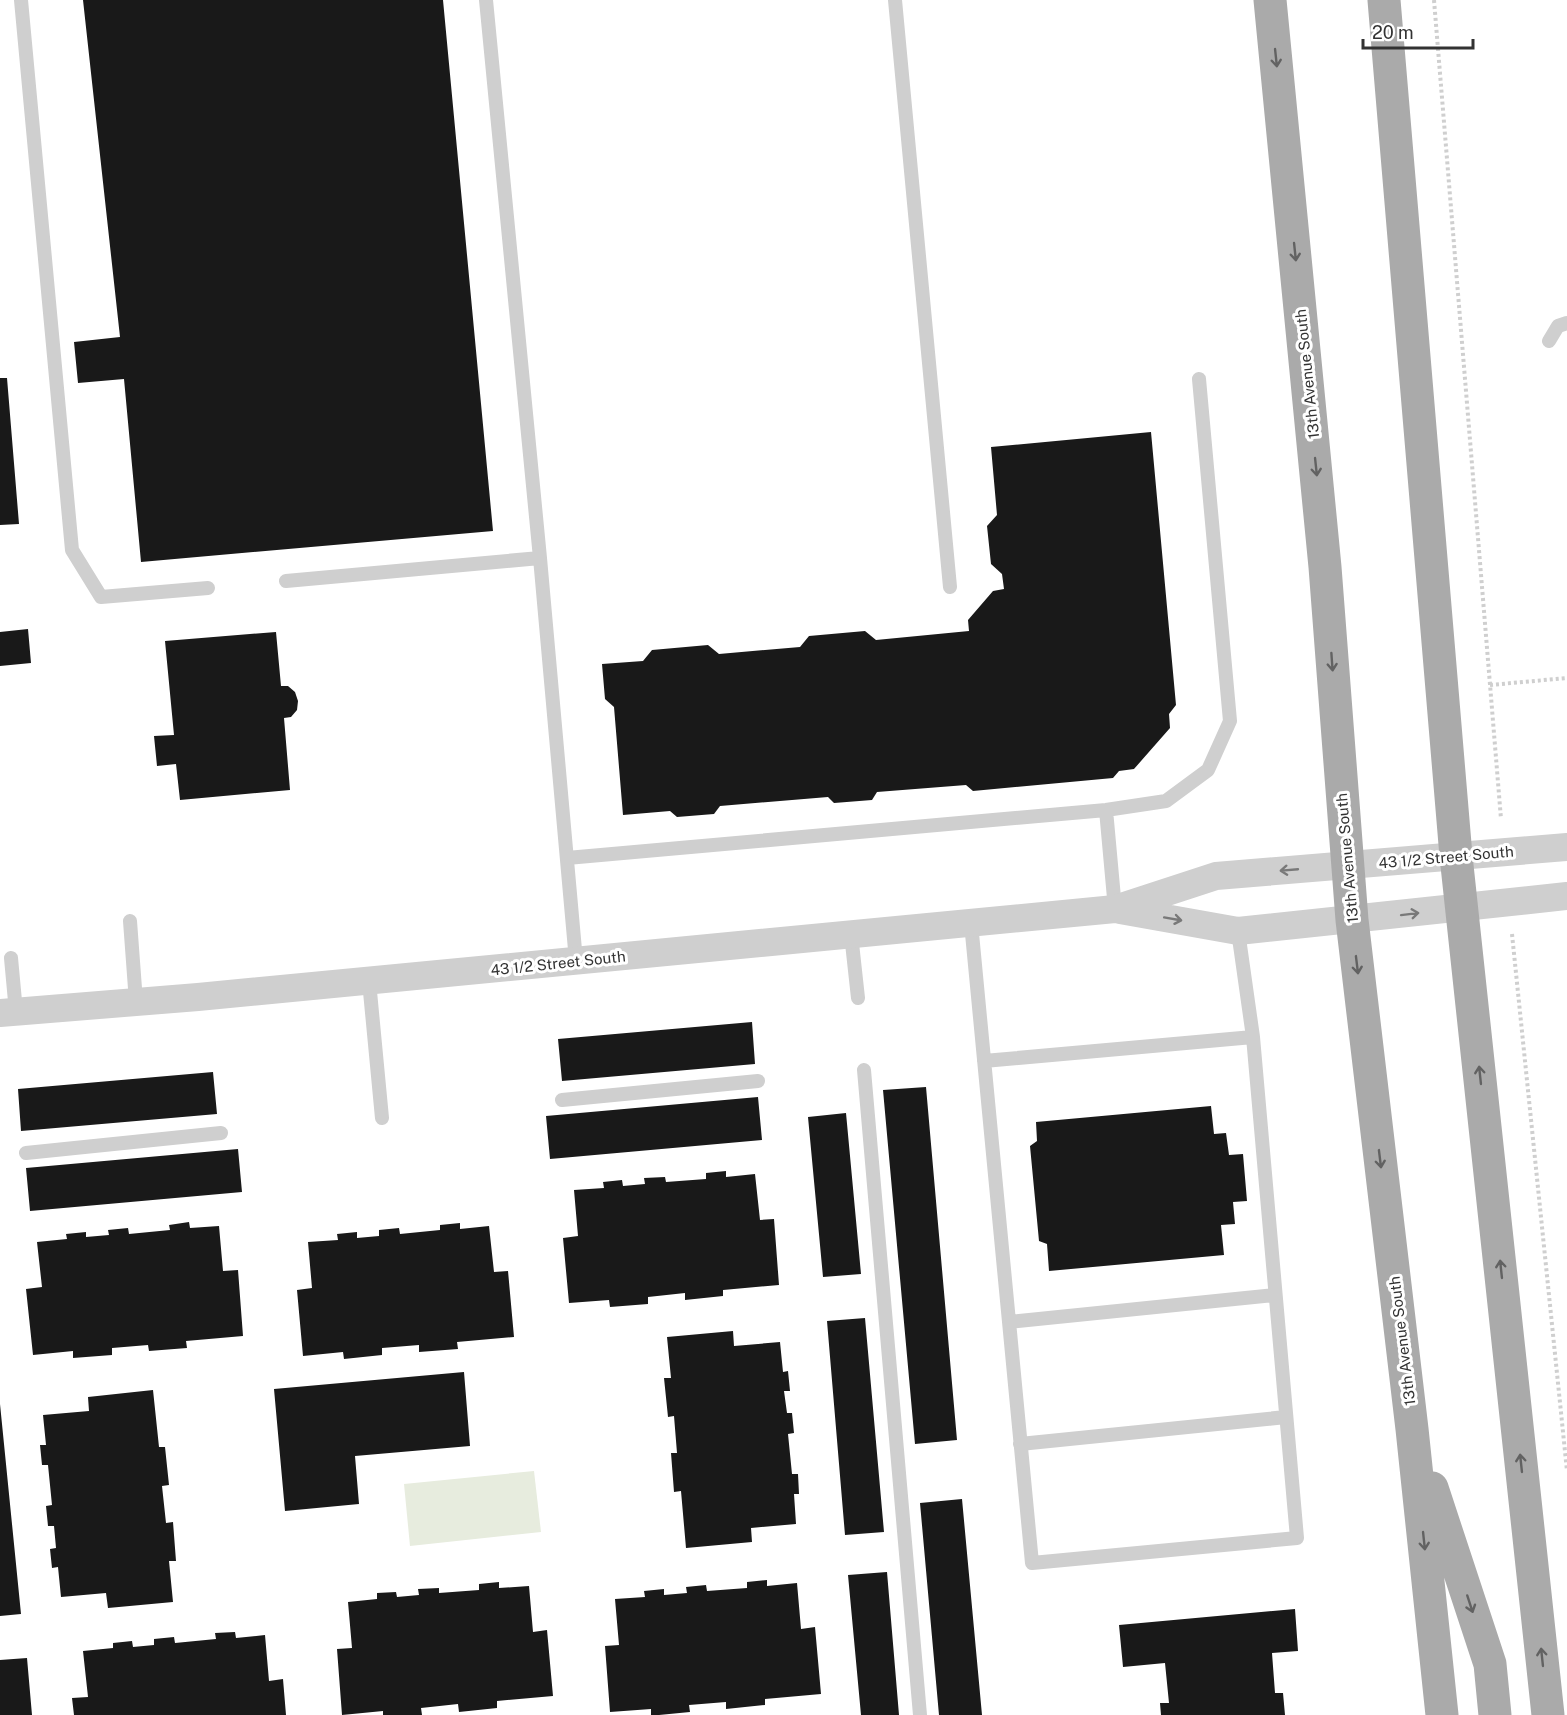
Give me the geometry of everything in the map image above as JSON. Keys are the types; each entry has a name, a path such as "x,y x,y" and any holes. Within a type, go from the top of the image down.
{"main road":[{"name":"13th Avenue South","path":"1270,0 1325,567 1352,920 1412,1429 1442,1715"},
{"path":"1384,0 1456,856 1548,1715"},
{"path":"1412,1429 1490,1665 1495,1715"}],"street":[{"name":"43 1/2 Street South","path":"8,1013 369,981 1115,909 1216,876 1567,847"},
{"name":"43 1/2 Street South","path":"1115,909 1238,931 1567,896"}],"lane":[{"path":"21,0 72,550 101,597 208,588"},
{"path":"486,0 576,961"},
{"path":"895,0 950,587"},
{"path":"1548,341 1558,326 1567,323"},
{"path":"567,858 1106,810 1166,801 1208,770 1230,721 1199,379"},
{"path":"286,581 540,558"},
{"path":"1106,810 1115,909"},
{"path":"130,921 136,1002"},
{"path":"971,923 1032,1563 1297,1538 1253,1038 1238,931"},
{"path":"851,934 858,998"},
{"path":"8,1013 10,958"},
{"path":"369,981 382,1118"},
{"path":"984,1061 1253,1038"},
{"path":"864,1070 920,1715"},
{"path":"562,1100 758,1081"},
{"path":"26,1153 221,1133"},
{"path":"1008,1322 1275,1295"},
{"path":"1020,1444 1286,1417"}],"path":[{"path":"1434,0 1500,817"},
{"path":"1490,685 1567,678"},
{"path":"1512,941 1567,1471"}],"shaded area":[{"path":"534,1471 541,1532 410,1546 404,1484"}],"building":[{"path":"83,0 443,0 493,531 141,562 124,379 78,383 74,342 120,337"},
{"path":"0,378 7,378 19,524 0,525"},
{"path":"1151,432 1176,705 1169,714 1170,728 1134,769 1119,771 1113,778 973,791 966,785 877,792 872,800 834,803 828,797 720,806 714,814 677,817 670,811 623,815 614,707 605,699 602,664 643,661 652,650 708,645 719,654 800,647 809,636 865,631 876,640 969,631 968,620 993,591 1004,589 1002,574 991,564 987,526 997,515 991,447"},
{"path":"28,629 31,663 0,666 0,632"},
{"path":"276,632 281,686 288,686 295,692 298,701 297,710 291,717 284,718 290,790 180,800 176,764 157,766 154,736 174,735 165,641"},
{"path":"752,1022 755,1064 562,1081 558,1039"},
{"path":"213,1072 217,1114 21,1131 18,1089"},
{"path":"926,1087 957,1440 915,1444 883,1090"},
{"path":"758,1097 762,1140 550,1159 546,1116"},
{"path":"1211,1106 1214,1134 1226,1133 1229,1155 1243,1154 1247,1201 1233,1202 1235,1224 1221,1225 1224,1255 1049,1271 1047,1244 1039,1241 1030,1146 1037,1141 1036,1122"},
{"path":"846,1113 861,1274 823,1277 808,1117"},
{"path":"238,1149 242,1192 30,1211 26,1168"},
{"path":"726,1171 726,1177 755,1174 760,1220 774,1219 779,1285 723,1290 723,1296 685,1300 685,1293 648,1297 648,1304 610,1307 609,1300 569,1303 563,1238 578,1236 574,1190 604,1188 603,1182 622,1180 623,1186 645,1184 644,1178 665,1177 666,1182 706,1179 706,1173"},
{"path":"189,1222 190,1228 219,1226 223,1271 238,1270 243,1336 186,1341 187,1348 149,1351 148,1345 112,1348 112,1355 73,1358 73,1351 33,1355 26,1289 42,1287 37,1242 67,1239 66,1234 86,1232 86,1237 109,1235 108,1230 128,1228 129,1234 170,1230 169,1225"},
{"path":"460,1223 460,1229 489,1226 494,1272 508,1271 514,1337 457,1342 458,1349 419,1352 419,1345 382,1348 382,1355 344,1359 343,1352 303,1356 297,1290 312,1288 308,1242 338,1240 337,1234 357,1232 357,1238 379,1236 379,1230 399,1228 400,1234 440,1230 440,1225"},
{"path":"865,1318 884,1532 845,1535 827,1321"},
{"path":"733,1331 734,1346 780,1342 783,1372 788,1371 790,1391 784,1391 787,1413 792,1413 794,1433 788,1434 792,1474 798,1474 799,1494 794,1494 796,1524 751,1528 752,1542 686,1548 681,1491 674,1492 671,1453 677,1453 674,1416 668,1417 664,1378 671,1378 667,1337"},
{"path":"464,1372 470,1446 355,1456 359,1504 285,1511 274,1389"},
{"path":"153,1390 159,1447 165,1447 169,1485 162,1486 166,1523 173,1522 176,1561 169,1561 173,1602 108,1608 106,1593 61,1597 58,1567 52,1568 50,1549 56,1548 54,1526 48,1526 46,1506 52,1505 48,1465 42,1465 40,1445 46,1445 43,1415 89,1411 88,1397"},
{"path":"0,1404 21,1614 0,1616"},
{"path":"962,1499 982,1715 939,1715 920,1503"},
{"path":"887,1572 899,1715 861,1715 848,1575"},
{"path":"767,1580 767,1586 797,1583 801,1629 815,1627 821,1694 765,1699 765,1705 726,1709 726,1702 689,1705 690,1712 659,1715 651,1715 651,1709 610,1712 605,1646 619,1645 615,1599 645,1597 644,1591 664,1589 664,1595 687,1593 686,1587 706,1585 707,1591 747,1588 747,1582"},
{"path":"499,1582 499,1588 529,1586 533,1632 547,1630 553,1696 497,1701 497,1708 459,1712 458,1704 421,1708 422,1715 383,1715 383,1711 342,1715 337,1649 352,1648 348,1602 377,1599 377,1593 396,1592 397,1597 419,1595 418,1589 439,1588 439,1593 479,1590 479,1584"},
{"path":"1295,1609 1298,1651 1272,1653 1275,1693 1283,1693 1285,1715 1161,1715 1160,1703 1169,1703 1165,1663 1123,1667 1119,1625"},
{"path":"235,1632 236,1638 265,1635 269,1681 283,1679 286,1715 74,1715 72,1698 88,1697 83,1651 113,1648 113,1643 132,1641 133,1647 154,1645 154,1639 174,1637 175,1643 216,1639 215,1633"},
{"path":"27,1658 32,1715 0,1715 0,1660"}]}
